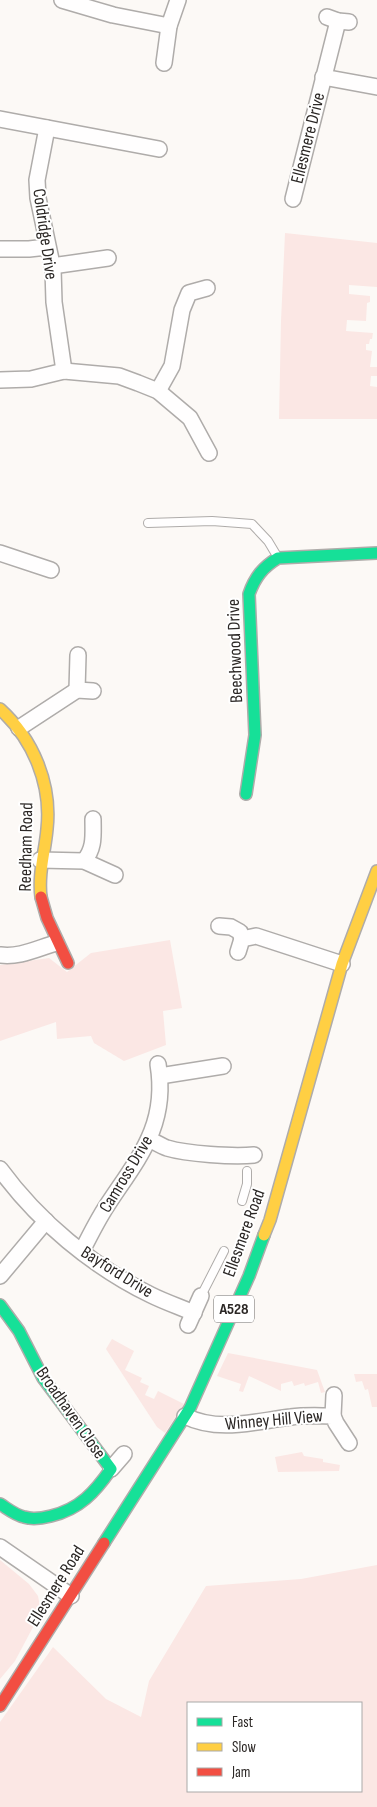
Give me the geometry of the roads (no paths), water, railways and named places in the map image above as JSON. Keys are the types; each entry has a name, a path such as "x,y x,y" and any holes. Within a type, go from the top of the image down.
{"street":[{"path":"62,0 112,14 169,26"},
{"path":"164,63 169,26 178,0"},
{"name":"Ellesmere Drive","path":"293,199 338,20"},
{"name":"Ellesmere Drive","path":"323,77 377,86"},
{"path":"0,119 159,149"},
{"name":"Coldridge Drive","path":"47,128 38,180 38,198 52,266 54,302 64,371"},
{"path":"0,249 47,247"},
{"path":"52,266 108,258"},
{"path":"158,391 172,366 187,289 207,288"},
{"path":"0,380 31,379 64,371 119,376 158,391 190,418 201,448"},
{"path":"0,553 51,570"},
{"path":"278,558 377,553"},
{"name":"Beechwood Drive","path":"246,794 255,735 249,594 258,573 266,564 278,558"},
{"path":"77,690 78,655"},
{"path":"19,728 77,690 94,691"},
{"name":"Reedham Road","path":"0,709 19,728 38,764 44,791 47,827 40,860 40,890 45,913 56,943 68,964"},
{"path":"84,861 90,853 94,840 93,819"},
{"path":"40,860 84,861 115,875"},
{"name":"Ellesmere Road","path":"0,1706 185,1416 248,1276 270,1220 342,964 377,870"},
{"path":"219,926 231,927 240,932 240,946 256,936 342,964"},
{"path":"0,955 20,954 56,943"},
{"name":"Camross Drive","path":"82,1251 107,1205 132,1169 149,1139 157,1116 161,1089 159,1070 222,1066"},
{"path":"149,1139 167,1148 224,1155 250,1161"},
{"name":"Bayford Drive","path":"0,1169 16,1191 46,1221 82,1251 130,1283 191,1319 201,1296"},
{"path":"0,1276 46,1221"},
{"name":"Broadhaven Close","path":"0,1305 19,1331 42,1378 111,1469"},
{"name":"Winney Hill View","path":"334,1394 333,1416 349,1443"},
{"name":"Winney Hill View","path":"185,1416 219,1425 240,1424 293,1416 333,1416"},
{"name":"Broadhaven Close","path":"0,1504 22,1517 42,1518 66,1514 95,1492 124,1454"},
{"path":"0,1547 71,1596"}],"lane":[{"path":"148,523 212,521 252,524 268,540 278,558"},
{"path":"242,1201 247,1184 250,1161"},
{"path":"201,1296 224,1251"}]}
